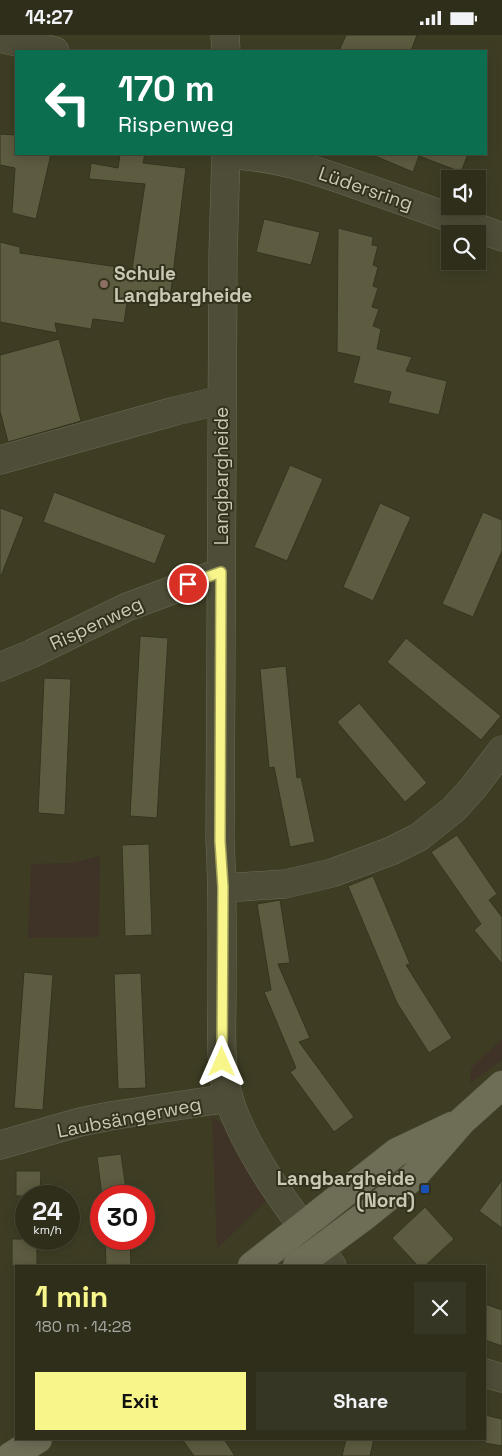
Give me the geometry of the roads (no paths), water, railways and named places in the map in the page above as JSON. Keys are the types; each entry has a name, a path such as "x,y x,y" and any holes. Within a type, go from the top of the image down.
{"main road":[{"path":"301,1265 326,1258 366,1215 414,1176 462,1121 502,1085"},
{"path":"253,1265 397,1152 462,1121"},
{"path":"12,1456 36,1440"}],"street":[{"path":"225,35 226,50"},
{"path":"0,38 51,50"},
{"name":"Lüdersring","path":"226,155 248,155 275,159 304,167 463,221 502,237"},
{"name":"Langbargheide","path":"226,155 223,255 221,572 220,841 223,887 222,1062 229,1098 250,1147 326,1258"},
{"path":"0,461 175,411 222,400"},
{"name":"Rispenweg","path":"0,667 31,654 126,607 221,572"},
{"path":"223,887 285,884 332,873 390,851 419,837 454,809 479,781 502,750"},
{"name":"Laubsängerweg","path":"0,1145 95,1119 229,1098"},
{"path":"486,1373 502,1379"}],"place":[{"name":"Schule Langbargheide","path":"104,284"},
{"name":"Langbargheide (Nord)","path":"425,1189"}]}
